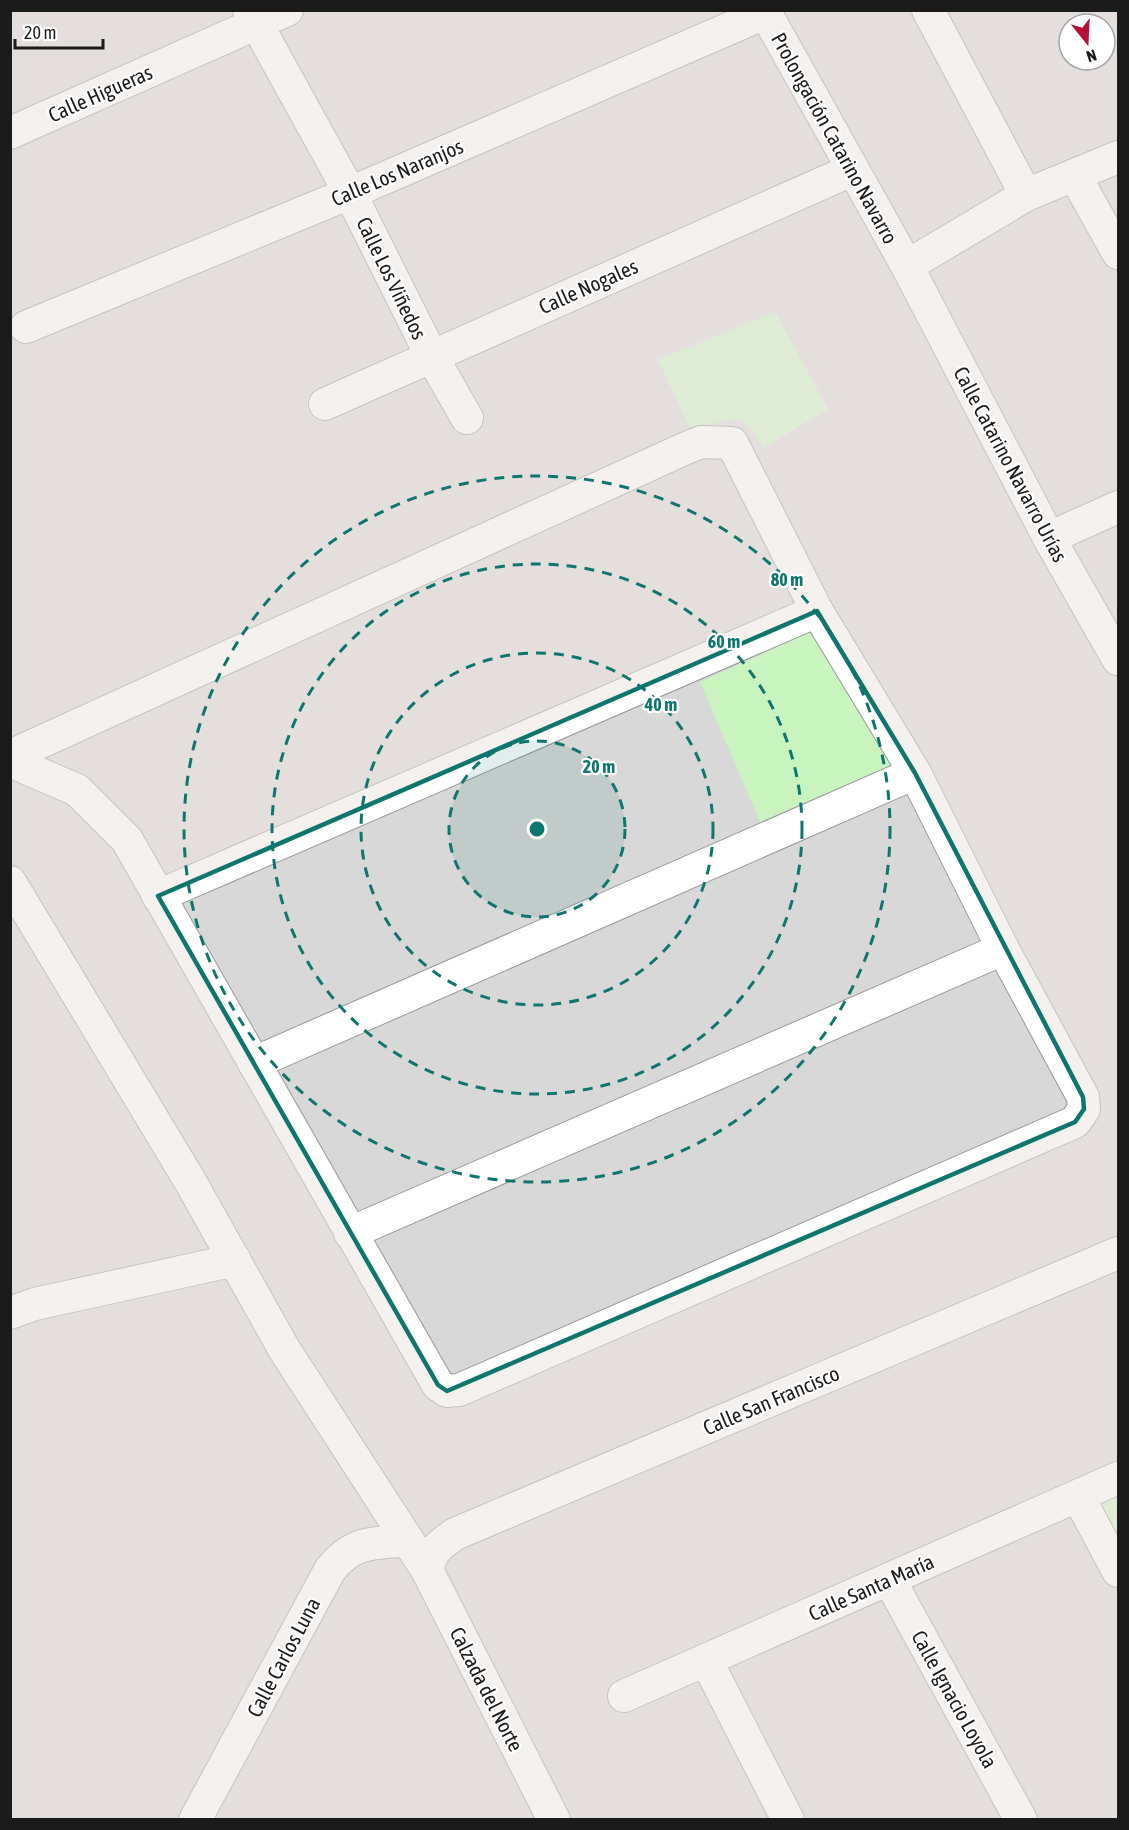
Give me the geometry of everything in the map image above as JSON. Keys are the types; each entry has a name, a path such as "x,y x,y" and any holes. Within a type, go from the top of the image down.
{"street":[{"name":"Calle Higueras","path":"10,133 253,17 288,10"},
{"path":"928,10 1026,195"},
{"name":"Prolongación Catarino Navarro","path":"765,12 907,266"},
{"name":"Calle Los Naranjos","path":"26,327 350,193 765,12"},
{"name":"Calle Los Viñedos","path":"253,17 350,193 431,355 467,418"},
{"path":"907,266 1026,195 1119,157"},
{"name":"Calle Nogales","path":"325,404 852,170"},
{"path":"1076,176 1119,253"},
{"name":"Calle Catarino Navarro Urías","path":"907,266 1049,538 1119,659"},
{"path":"10,756 701,442 732,443 817,611 915,773 1003,949 1083,1097 1083,1109 1075,1122 1042,1137 459,1390 447,1391 438,1385 127,840 77,790 10,761"},
{"path":"1049,538 1119,507"},
{"path":"158,896 817,611"},
{"path":"254,1063 915,773"},
{"name":"Calzada del Norte","path":"10,882 190,1181 284,1349 421,1556 554,1820"},
{"path":"350,1233 1003,949"},
{"name":"Calle San Francisco","path":"421,1556 455,1534 1119,1253"},
{"path":"10,1313 34,1304 234,1260"},
{"name":"Calle Santa María","path":"624,1696 1119,1478"},
{"path":"1078,1496 1119,1571"},
{"name":"Calle Carlos Luna","path":"195,1820 330,1570 356,1546 421,1556"},
{"name":"Calle Ignacio Loyola","path":"889,1579 1010,1816"},
{"path":"706,1660 788,1820"}],"highlighted area":[{"path":"817,611 915,773 1083,1097 1084,1109 1075,1122 447,1391 438,1385 158,896"}],"shaded area":[{"path":"11,11 1118,11 1118,1819 11,1819"}],"green space":[{"path":"775,312 828,409 763,448 749,426 742,421 714,423 692,432 658,360"},
{"path":"822,627 897,766 763,828 700,682"},
{"path":"1118,1493 1118,1538 1098,1503"}]}
